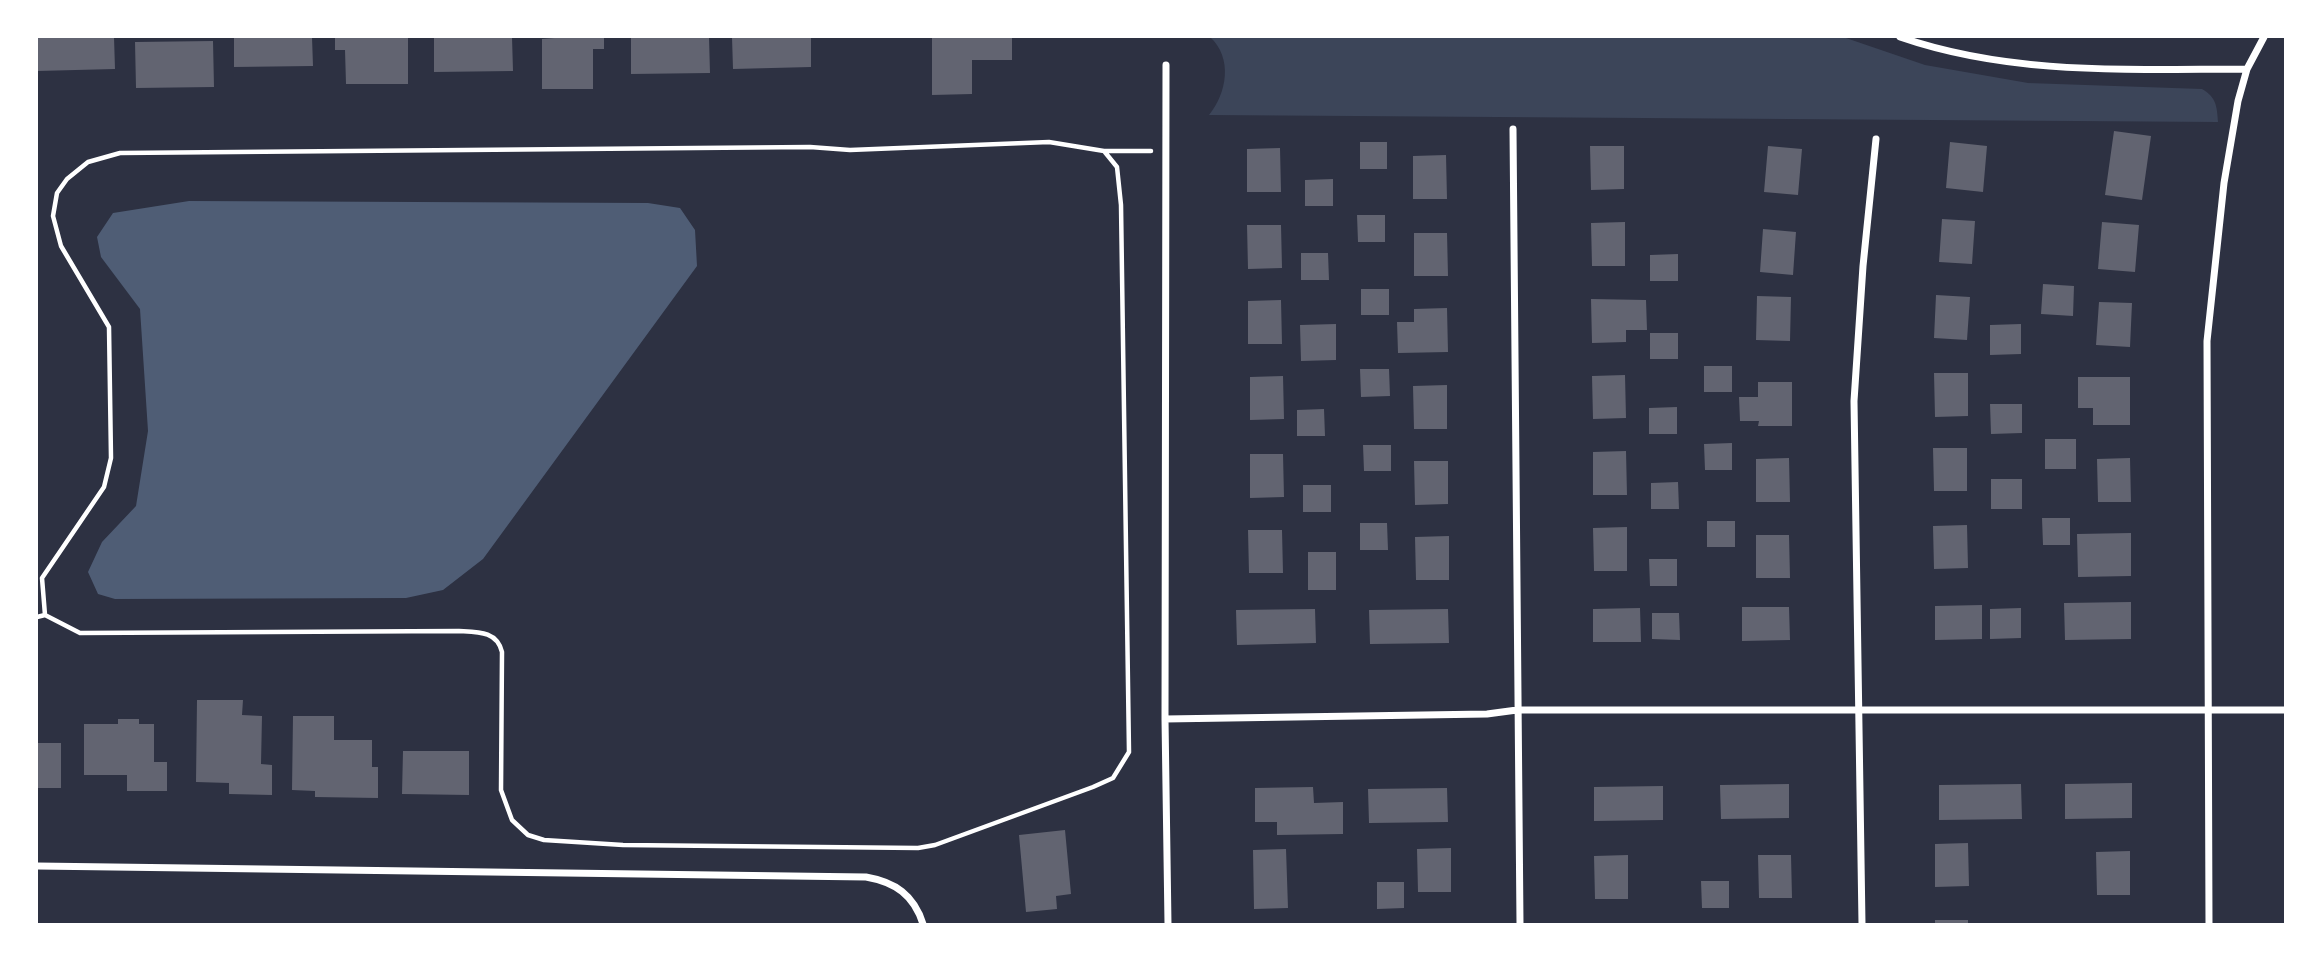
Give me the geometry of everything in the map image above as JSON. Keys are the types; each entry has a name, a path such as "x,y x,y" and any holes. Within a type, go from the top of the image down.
{"street":[{"path":"1900,37 1966,55 2038,66 2248,68"},
{"path":"2209,924 2207,341 2224,183 2238,101 2248,68 2264,37"},
{"path":"1166,65 1165,719 1168,924"},
{"path":"1513,129 1520,924"},
{"path":"1863,924 1854,401 1863,266 1876,139"},
{"path":"1165,719 1487,714 1517,710 2285,710"},
{"path":"37,866 866,877 900,887 914,901 923,924"}],"path":[{"path":"45,615 42,578 104,487 111,458 109,327 61,246 53,216 57,193 67,179 88,162 120,153 850,150 1049,142 1104,151 1166,151"},
{"path":"37,617 45,615 80,632 459,631 493,636 500,643 502,652 501,789 512,820 528,835 544,840 637,845 918,848 935,845 1114,778 1129,752 1121,205 1117,167 1104,151"}],"shaded area":[{"path":"1210,37 1843,37 1925,65 2028,83 2202,89 2215,103 2218,122 1209,115 1220,96 1225,76 1222,55"},
{"path":"189,201 648,203 680,208 695,230 697,266 483,559 443,590 406,598 115,599 98,594 88,572 102,542 136,506 148,431 140,309 101,257 97,237 113,213"}],"building":[{"path":"37,37 114,37 115,69 37,71"},
{"path":"234,37 312,37 313,66 234,67"},
{"path":"335,37 408,37 408,84 346,84 345,50 335,50"},
{"path":"434,37 512,37 513,71 434,72"},
{"path":"604,37 604,49 593,49 593,89 542,89 542,39"},
{"path":"631,37 709,37 710,73 631,74"},
{"path":"732,37 811,37 811,67 733,69"},
{"path":"932,37 1012,37 1012,60 972,60 972,94 932,95"},
{"path":"213,41 214,87 136,88 135,42"},
{"path":"2114,131 2151,136 2142,200 2105,195"},
{"path":"1360,142 1387,142 1387,169 1360,169"},
{"path":"1950,142 1987,146 1983,192 1946,188"},
{"path":"1590,146 1624,146 1624,189 1591,190"},
{"path":"1768,146 1802,149 1798,195 1764,192"},
{"path":"1280,148 1281,192 1247,192 1247,149"},
{"path":"1446,155 1447,199 1413,199 1413,156"},
{"path":"1333,179 1333,206 1305,206 1305,180"},
{"path":"1357,215 1385,215 1385,242 1358,242"},
{"path":"1942,219 1975,221 1972,264 1939,262"},
{"path":"1625,222 1625,266 1592,266 1591,223"},
{"path":"2102,222 2139,225 2135,272 2098,269"},
{"path":"1247,225 1281,225 1282,268 1248,269"},
{"path":"1763,229 1796,232 1793,275 1760,272"},
{"path":"1414,233 1447,233 1448,276 1414,276"},
{"path":"1301,253 1328,253 1329,280 1301,280"},
{"path":"1678,254 1678,281 1650,281 1650,255"},
{"path":"2043,284 2074,286 2073,316 2041,314"},
{"path":"1361,289 1389,289 1389,315 1361,315"},
{"path":"1936,295 1970,297 1967,340 1934,338"},
{"path":"1757,296 1791,297 1790,341 1756,340"},
{"path":"1591,299 1646,300 1647,330 1626,330 1626,342 1592,343"},
{"path":"1281,300 1282,344 1248,344 1248,301"},
{"path":"2099,302 2132,303 2130,347 2096,345"},
{"path":"1447,308 1448,352 1398,353 1397,322 1414,322 1414,309"},
{"path":"1336,324 1336,360 1301,361 1300,325"},
{"path":"2021,324 2021,354 1990,355 1990,325"},
{"path":"1650,333 1678,333 1678,359 1650,359"},
{"path":"1704,366 1732,366 1732,392 1704,392"},
{"path":"1360,369 1389,369 1390,396 1361,397"},
{"path":"1934,373 1968,373 1968,416 1935,417"},
{"path":"1625,375 1626,418 1593,419 1592,376"},
{"path":"1283,376 1284,419 1250,420 1250,377"},
{"path":"2078,377 2130,377 2130,425 2093,425 2093,408 2078,408"},
{"path":"1758,382 1792,382 1792,426 1758,426 1759,421 1740,421 1739,397 1758,397"},
{"path":"1447,385 1447,429 1414,429 1413,386"},
{"path":"1990,404 2022,404 2022,433 1991,434"},
{"path":"1677,407 1677,434 1649,434 1649,408"},
{"path":"1324,409 1325,436 1297,436 1297,410"},
{"path":"2045,439 2076,439 2076,469 2045,469"},
{"path":"1732,443 1732,470 1705,470 1704,444"},
{"path":"1363,445 1391,445 1391,471 1364,471"},
{"path":"1933,448 1967,448 1967,491 1934,491"},
{"path":"1626,451 1627,495 1593,495 1593,452"},
{"path":"1250,454 1283,454 1284,497 1250,498"},
{"path":"1789,458 1790,502 1756,502 1756,459"},
{"path":"2130,458 2131,502 2098,502 2097,459"},
{"path":"1414,461 1448,461 1448,504 1415,505"},
{"path":"1991,479 2022,479 2022,509 1991,509"},
{"path":"1678,482 1679,509 1651,509 1651,483"},
{"path":"1303,485 1331,485 1331,512 1303,512"},
{"path":"2042,518 2070,518 2070,545 2043,545"},
{"path":"1707,521 1735,521 1735,547 1707,547"},
{"path":"1360,523 1387,523 1388,550 1360,550"},
{"path":"1967,525 1968,568 1934,569 1933,526"},
{"path":"1627,527 1627,571 1594,571 1593,528"},
{"path":"1248,530 1282,530 1283,573 1249,573"},
{"path":"2131,533 2131,576 2078,577 2077,534"},
{"path":"1756,535 1789,535 1790,578 1756,578"},
{"path":"1449,536 1449,580 1416,580 1415,537"},
{"path":"1308,552 1336,552 1336,590 1308,590"},
{"path":"1649,559 1677,559 1677,586 1650,586"},
{"path":"2131,602 2131,639 2065,640 2064,603"},
{"path":"1982,605 1982,639 1935,640 1935,606"},
{"path":"1742,607 1789,607 1790,640 1742,641"},
{"path":"1640,608 1641,642 1593,642 1593,609"},
{"path":"2021,608 2021,638 1990,639 1990,609"},
{"path":"1315,609 1316,643 1237,645 1236,610"},
{"path":"1448,609 1449,643 1370,644 1369,610"},
{"path":"1652,613 1679,613 1680,640 1652,639"},
{"path":"197,700 243,700 242,715 262,716 261,764 272,765 272,795 229,794 229,783 196,782"},
{"path":"293,716 334,716 334,740 372,740 372,767 378,767 378,798 315,797 315,791 292,790"},
{"path":"118,719 139,719 139,724 154,724 154,762 167,762 167,791 127,791 127,775 84,775 84,724 118,724"},
{"path":"37,743 61,743 61,788 37,788"},
{"path":"403,751 469,751 469,795 402,794"},
{"path":"2132,783 2132,818 2065,819 2065,784"},
{"path":"1789,784 1789,818 1721,819 1720,785"},
{"path":"2021,784 2022,819 1939,820 1939,785"},
{"path":"1663,786 1663,820 1594,821 1594,787"},
{"path":"1313,787 1314,803 1343,802 1343,834 1277,835 1277,822 1255,822 1255,788"},
{"path":"1447,788 1448,822 1369,823 1368,789"},
{"path":"1065,830 1071,894 1056,896 1057,909 1026,912 1019,835"},
{"path":"1968,843 1969,886 1935,887 1935,844"},
{"path":"1451,848 1451,892 1418,892 1417,849"},
{"path":"1286,849 1288,908 1254,909 1253,850"},
{"path":"2130,851 2130,895 2097,895 2096,852"},
{"path":"1628,855 1628,899 1595,899 1594,856"},
{"path":"1758,855 1791,855 1792,898 1759,898"},
{"path":"1701,881 1729,881 1729,908 1702,908"},
{"path":"1377,882 1404,882 1404,908 1377,909"},
{"path":"1935,920 1968,920 1968,924 1935,924"}]}
